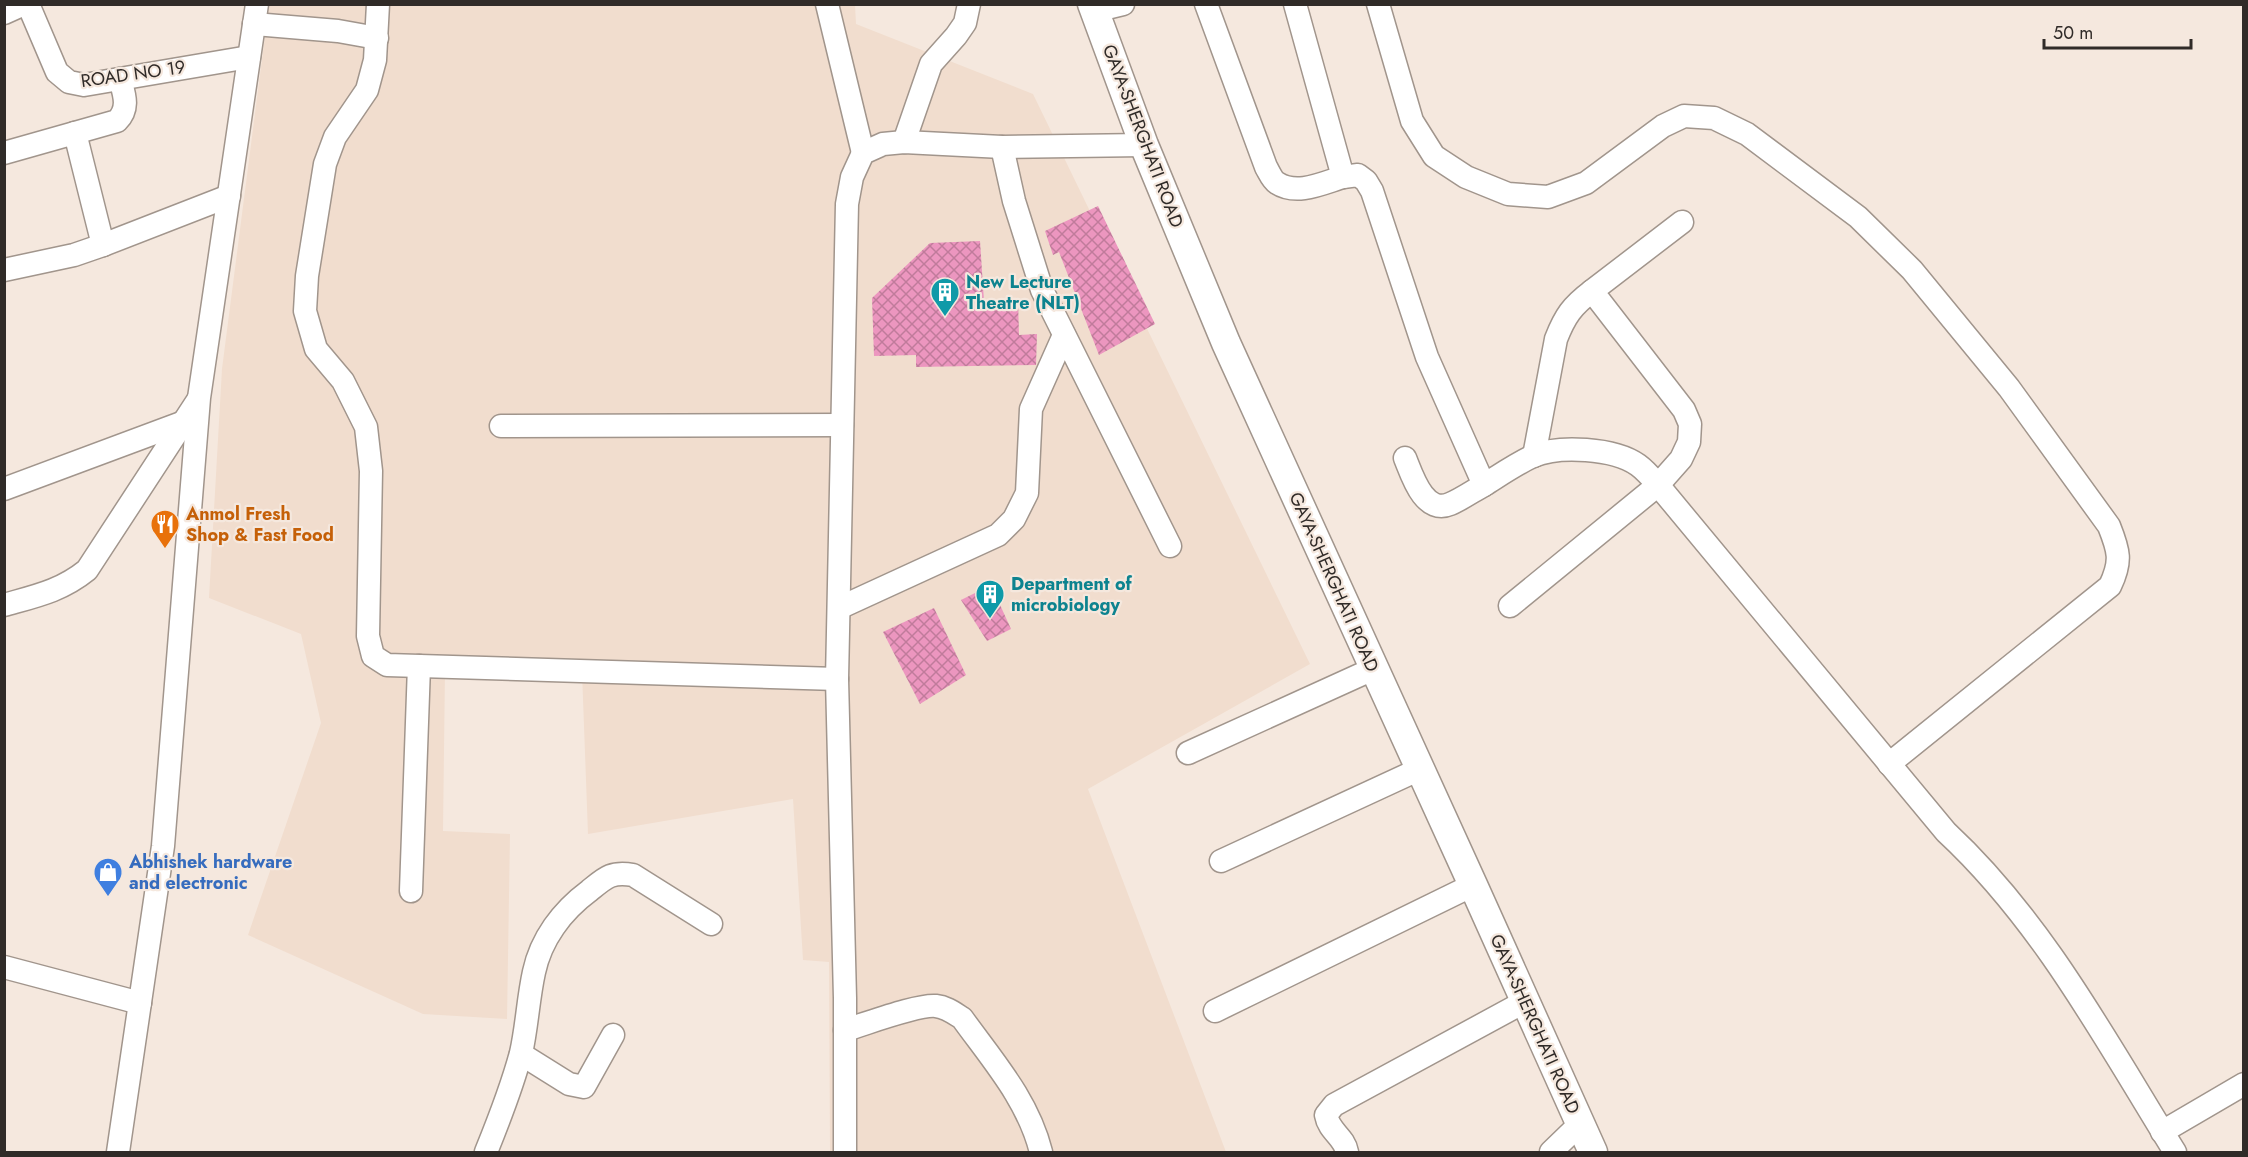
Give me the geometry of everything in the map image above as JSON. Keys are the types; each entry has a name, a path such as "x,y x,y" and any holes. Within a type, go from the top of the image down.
{"main road":[{"name":"GAYA-SHERGHATI ROAD","path":"1093,8 1144,145 1226,343 1593,1152"}],"street":[{"path":"4,13 26,4"},
{"name":"ROAD NO 19","path":"26,4 57,72 69,82 84,85 249,57"},
{"path":"378,4 375,60 367,90 335,137 325,164 307,276 305,311 316,350 343,381 366,427 371,471 368,636 373,656 387,665 837,679"},
{"path":"827,4 863,153 852,177 847,204 838,608 837,679 845,1030 845,1152"},
{"path":"904,142 931,64 960,30 969,4"},
{"path":"1093,8 1123,4"},
{"path":"1206,4 1266,167 1275,182 1289,188 1303,188 1358,175 1372,190 1427,357 1484,485"},
{"path":"1295,4 1343,177"},
{"path":"1378,4 1412,121 1434,156 1466,177 1508,194 1548,197 1586,183 1663,126 1684,116 1714,118 1747,134 1858,217 1912,270 2009,388 2109,526 2118,549 2118,569 2110,586 1889,764"},
{"path":"119,1152 163,846 199,399 256,14 377,38"},
{"path":"4,153 117,121 126,106 120,79"},
{"path":"75,133 103,245"},
{"path":"863,153 883,144 904,142 1002,147 1144,145"},
{"path":"1002,147 1014,201 1042,290 1170,546"},
{"path":"4,270 74,255 229,196"},
{"path":"1534,456 1556,339 1563,322 1574,305 1682,222"},
{"path":"1510,606 1658,485 1681,459 1689,442 1690,424 1684,410 1592,291"},
{"path":"838,608 998,535 1014,519 1027,493 1031,408 1064,335"},
{"path":"4,605 55,591 87,570 199,399"},
{"path":"4,489 184,422"},
{"path":"501,426 842,425"},
{"path":"1405,458 1418,488 1436,506 1448,505 1534,456 1556,450 1593,451 1619,456 1638,465 1658,485 1946,832 1975,859 2016,907 2045,945 2175,1152"},
{"path":"411,891 419,666"},
{"path":"1188,753 1373,669"},
{"path":"1221,861 1420,769"},
{"path":"486,1152 521,1054 534,971 556,922 569,906 609,875 621,873 633,875 711,924"},
{"path":"1215,1011 1473,885"},
{"path":"4,967 140,1003"},
{"path":"1347,1152 1341,1138 1328,1125 1326,1115 1334,1105 1524,1002"},
{"path":"845,1030 921,1008 936,1006 949,1010 962,1018 1026,1109 1035,1129 1041,1152"},
{"path":"521,1054 569,1084 584,1087 613,1035"},
{"path":"2162,1132 2244,1084"},
{"path":"1551,1152 1580,1124"}],"shaded area":[{"path":"269,5 855,5 856,24 1033,94 1310,664 1088,789 1226,1152 830,1152 829,962 803,960 793,799 588,834 582,672 445,670 443,831 510,834 507,1019 423,1014 248,935 321,723 301,634 209,598 222,369"}],"building":[{"path":"1098,206 1155,324 1099,355 1059,252 1053,255 1045,231"},
{"name":"New Lecture Theatre (NLT)","path":"980,241 984,301 1018,300 1019,335 1037,334 1036,365 916,367 916,355 874,356 872,298 930,243"},
{"name":"Department of microbiology","path":"991,585 1011,629 987,641 961,600"},
{"path":"934,608 966,675 920,704 883,632"}],"place":[{"name":"New Lecture Theatre (NLT)","path":"945,318"},
{"name":"Anmol Fresh Shop & Fast Food","path":"165,550"},
{"name":"Department of microbiology","path":"990,620"},
{"name":"Abhishek hardware and electronic","path":"108,898"}]}
